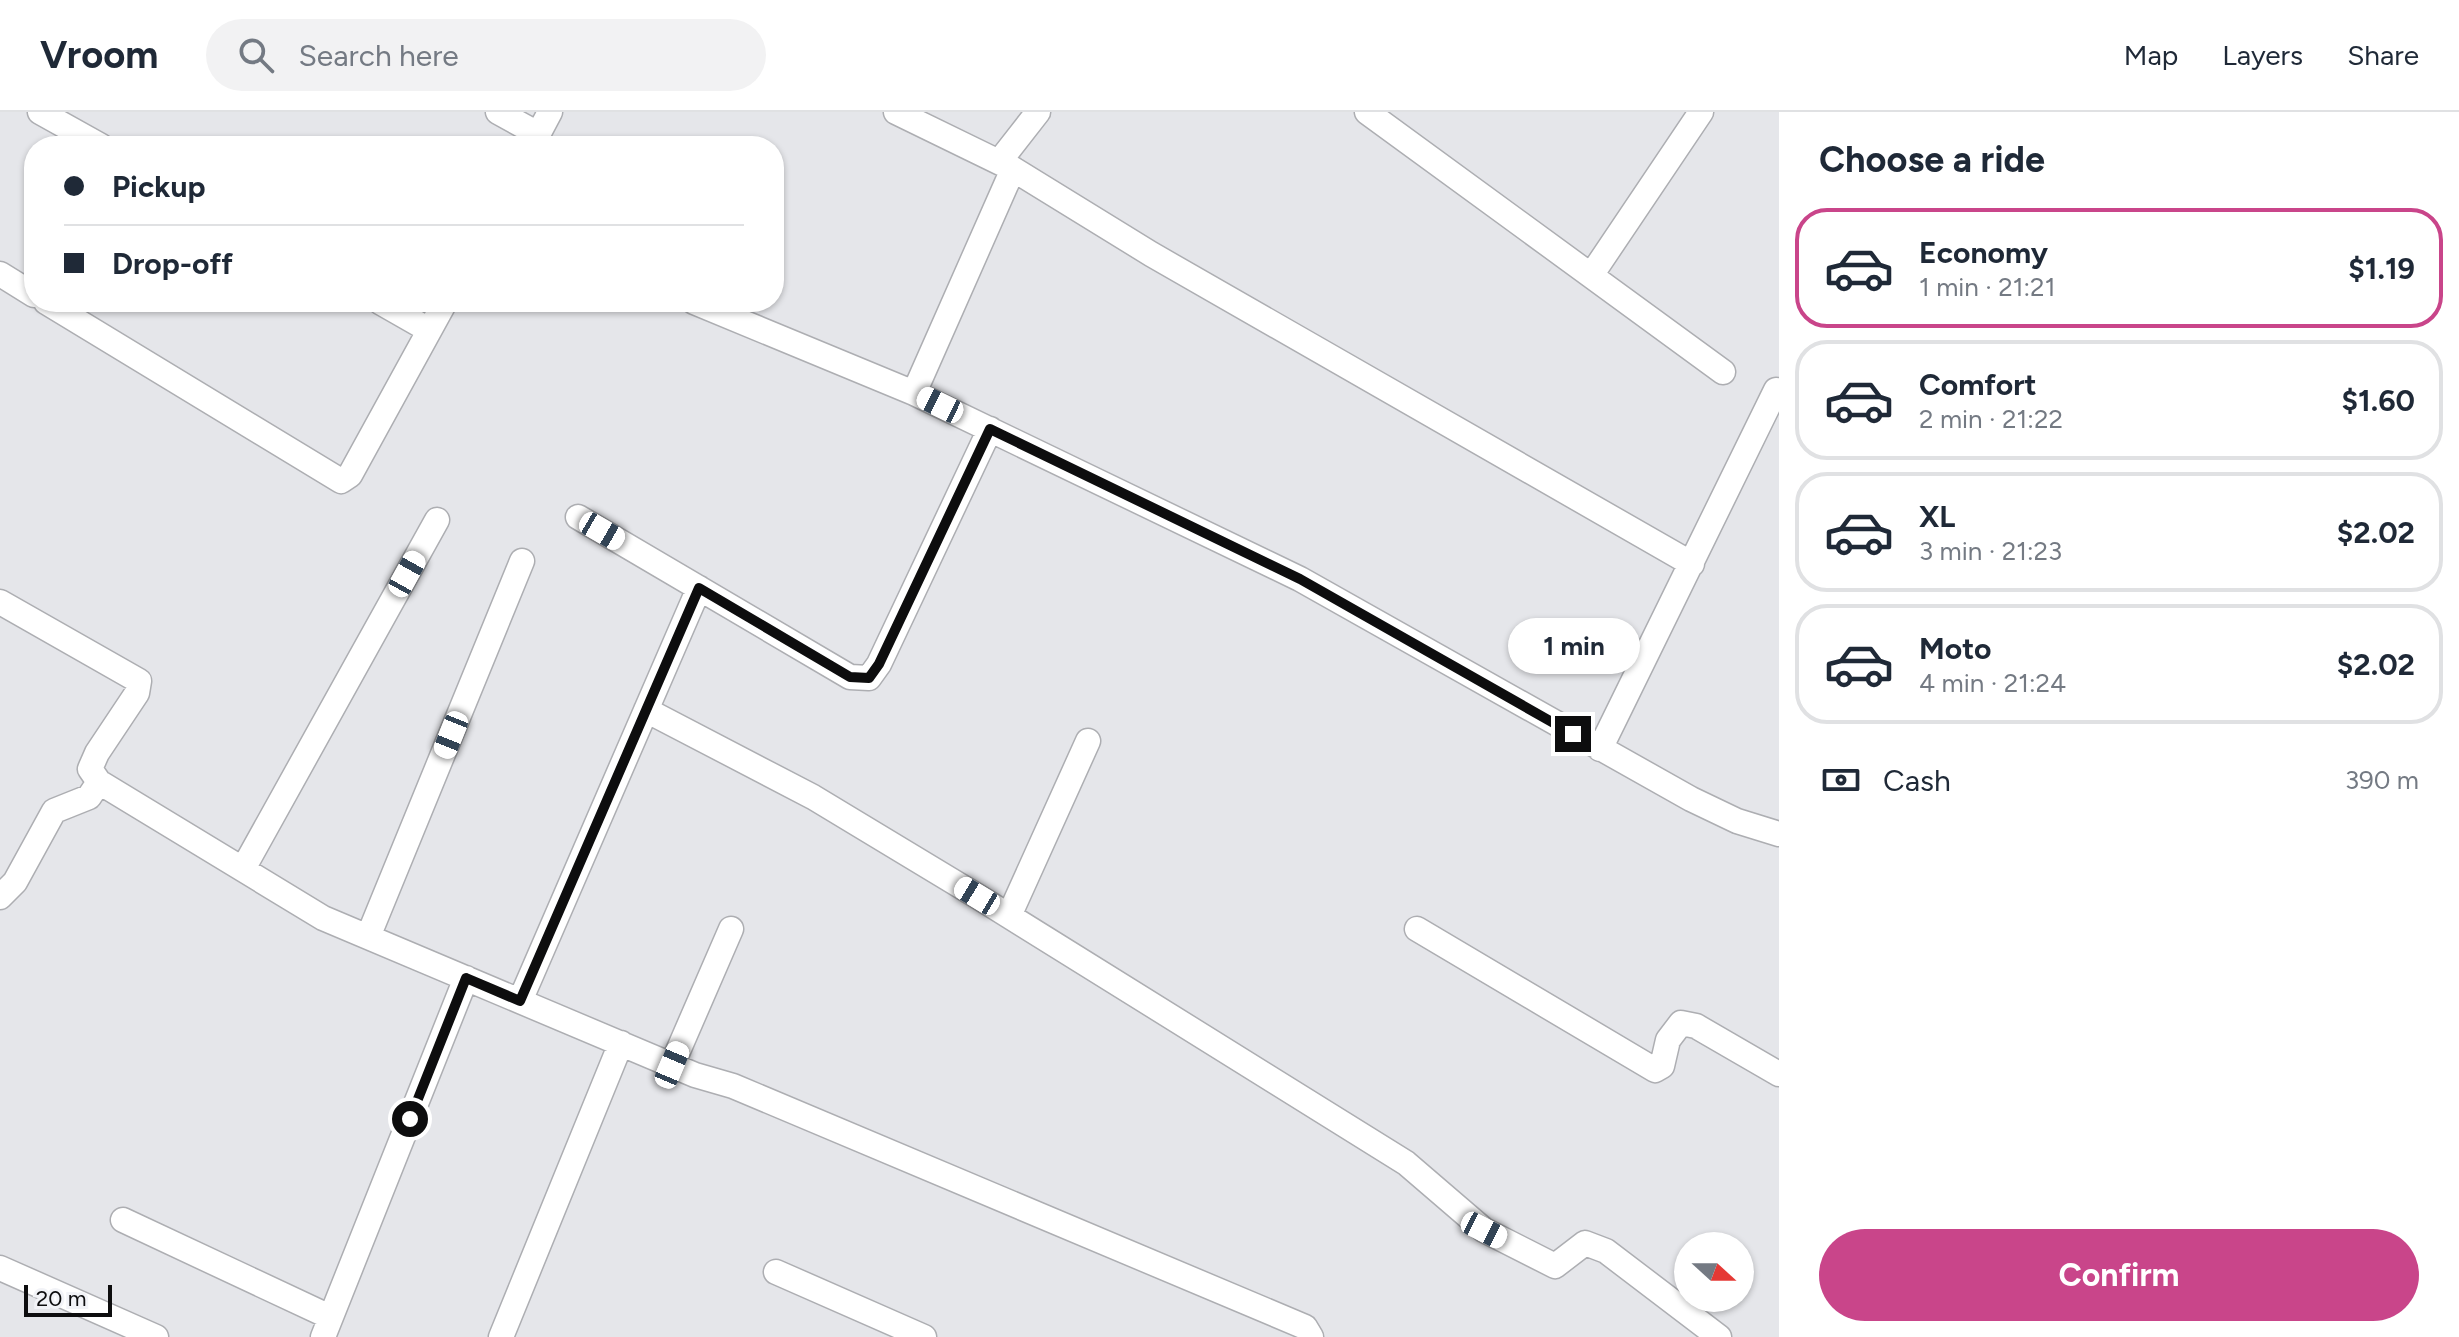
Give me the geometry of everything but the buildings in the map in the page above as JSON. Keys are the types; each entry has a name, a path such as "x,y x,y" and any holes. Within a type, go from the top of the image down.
{"street":[{"path":"40,112 83,136"},
{"path":"498,112 530,136"},
{"path":"537,136 550,112"},
{"path":"896,112 1006,166 1151,254 1692,564"},
{"path":"914,393 1006,166 1038,112"},
{"path":"1367,112 1723,372"},
{"path":"1592,274 1701,112"},
{"path":"0,274 24,289"},
{"path":"62,312 341,481 350,475 439,312"},
{"path":"398,312 429,330"},
{"path":"718,312 914,393 1300,579 1702,805 1737,821 1779,834"},
{"path":"1600,749 1776,390"},
{"path":"578,517 850,677 869,678 879,664 990,429"},
{"path":"243,869 437,520"},
{"path":"368,937 522,561"},
{"path":"520,1001 699,588"},
{"path":"0,602 139,681 137,693 97,753 90,769 99,782 323,918 672,1065 733,1086 1305,1327 1311,1337"},
{"path":"646,710 813,797 1009,916 1406,1163 1484,1230 1555,1266 1585,1243 1606,1251 1719,1337"},
{"path":"1009,916 1088,741"},
{"path":"0,897 15,882 54,811 89,797 99,782"},
{"path":"672,1065 731,929"},
{"path":"1417,929 1655,1070 1662,1066 1668,1040 1681,1023 1696,1026 1779,1074"},
{"path":"123,1220 326,1327 466,978"},
{"path":"501,1337 621,1043"},
{"path":"0,1268 156,1337"},
{"path":"776,1272 924,1337"}],"route":[{"path":"410,1119 466,978 520,1001 699,588 850,677 869,678 879,664 990,429 1300,579 1573,734"}]}
